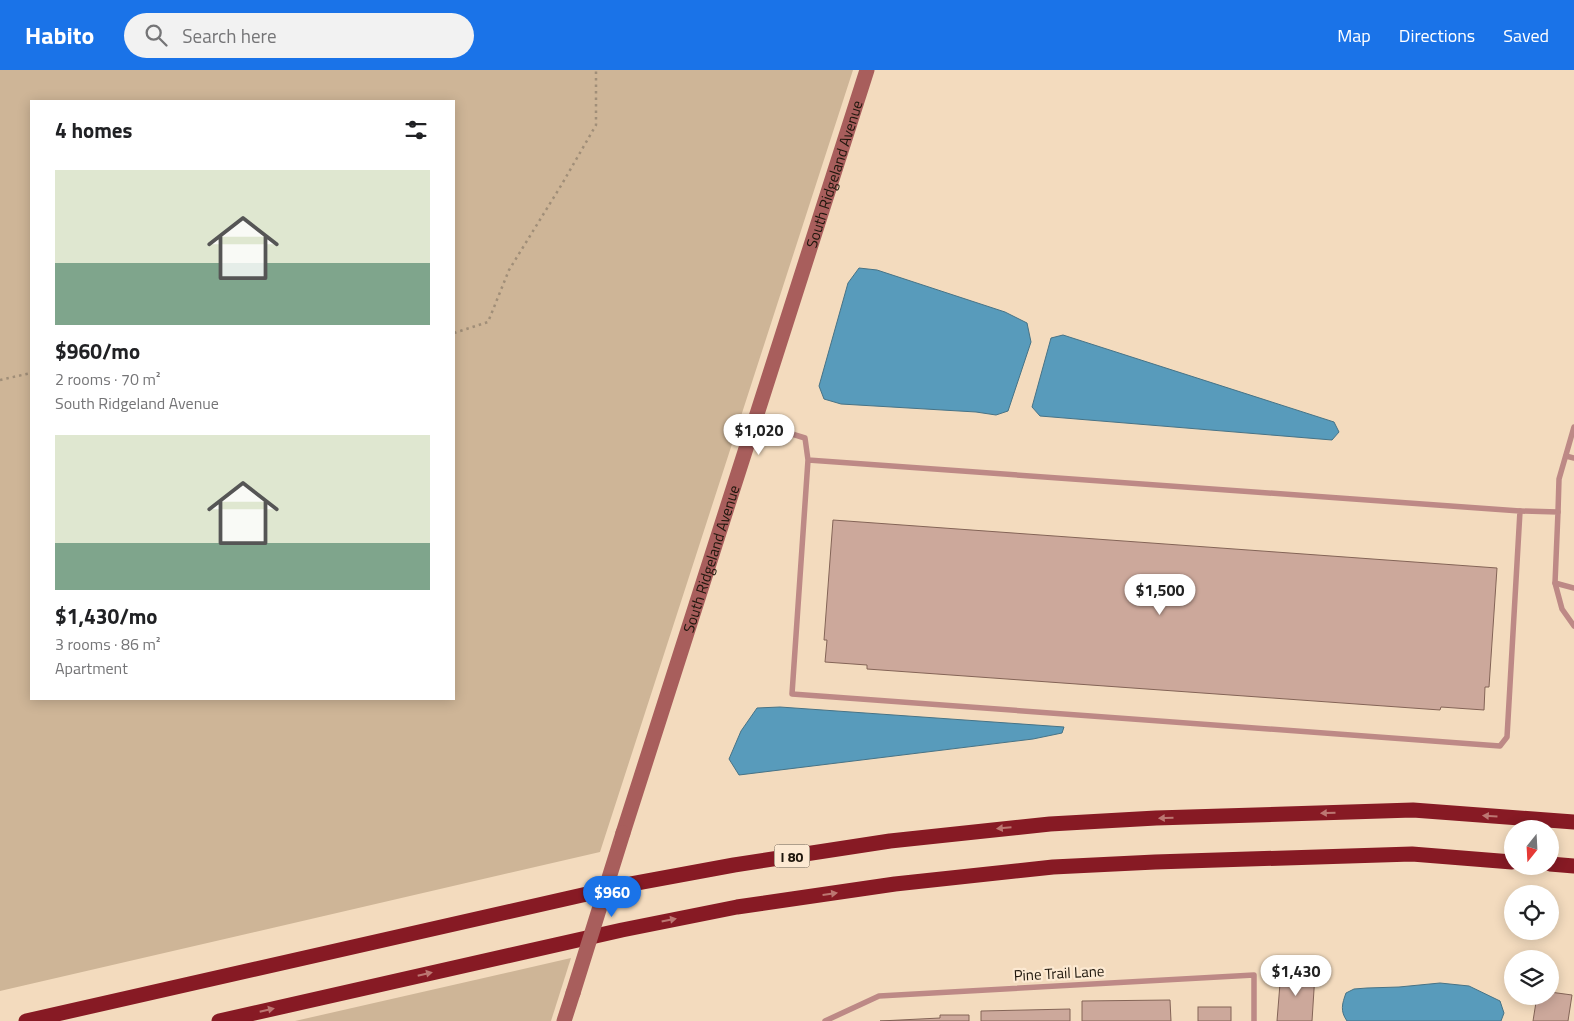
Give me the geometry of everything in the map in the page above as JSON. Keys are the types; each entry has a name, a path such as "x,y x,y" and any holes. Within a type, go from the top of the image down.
{"highway":[{"name":"I 80","path":"26,1021 630,884 734,865 890,841 1050,824 1156,818 1403,810 1574,822"},
{"path":"219,1021 622,930 737,907 904,883 1053,867 1155,862 1412,854 1504,861"},
{"path":"1559,865 1574,866"}],"street":[{"name":"South Ridgeland Avenue","path":"564,1021 868,70"}],"lane":[{"path":"754,422 805,438 808,460 792,694 1500,746 1507,737 1520,511"},
{"path":"1574,427 1559,479 1555,583 1562,609 1574,626"},
{"path":"1566,456 1574,458"},
{"path":"808,460 1520,511 1558,512"},
{"path":"1555,583 1574,588"},
{"name":"Pine Trail Lane","path":"824,1021 879,996 1254,975 1254,1021"}],"path":[{"path":"455,333 488,322 510,270 596,125 596,70"},
{"path":"0,380 30,373"}],"shaded area":[{"path":"0,70 853,70 600,852 0,991"},
{"path":"571,958 551,1021 295,1021"}],"water":[{"path":"859,268 877,270 1005,312 1027,323 1031,342 1008,411 996,415 976,412 841,404 824,399 819,386 848,283"},
{"path":"1063,335 1334,422 1339,432 1332,440 1040,416 1032,407 1051,338"},
{"path":"780,707 1064,727 1062,733 1033,739 739,775 729,759 741,731 757,708"},
{"path":"1440,983 1469,986 1500,1001 1504,1013 1501,1021 1347,1021 1343,1014 1346,993 1354,989"}],"building":[{"path":"833,520 1497,568 1489,687 1485,687 1484,710 1441,707 1440,710 867,669 867,665 825,662 827,640 824,640"},
{"path":"1281,971 1315,974 1312,1021 1277,1021"},
{"path":"1559,993 1572,995 1568,1021 1533,1021 1536,1005 1559,1005"},
{"path":"1170,1000 1171,1021 1082,1021 1082,1001"},
{"path":"1198,1007 1231,1007 1231,1021 1198,1021"},
{"path":"1070,1009 1070,1021 981,1021 981,1011"},
{"path":"940,1015 969,1015 969,1021 880,1021 940,1018"}]}
